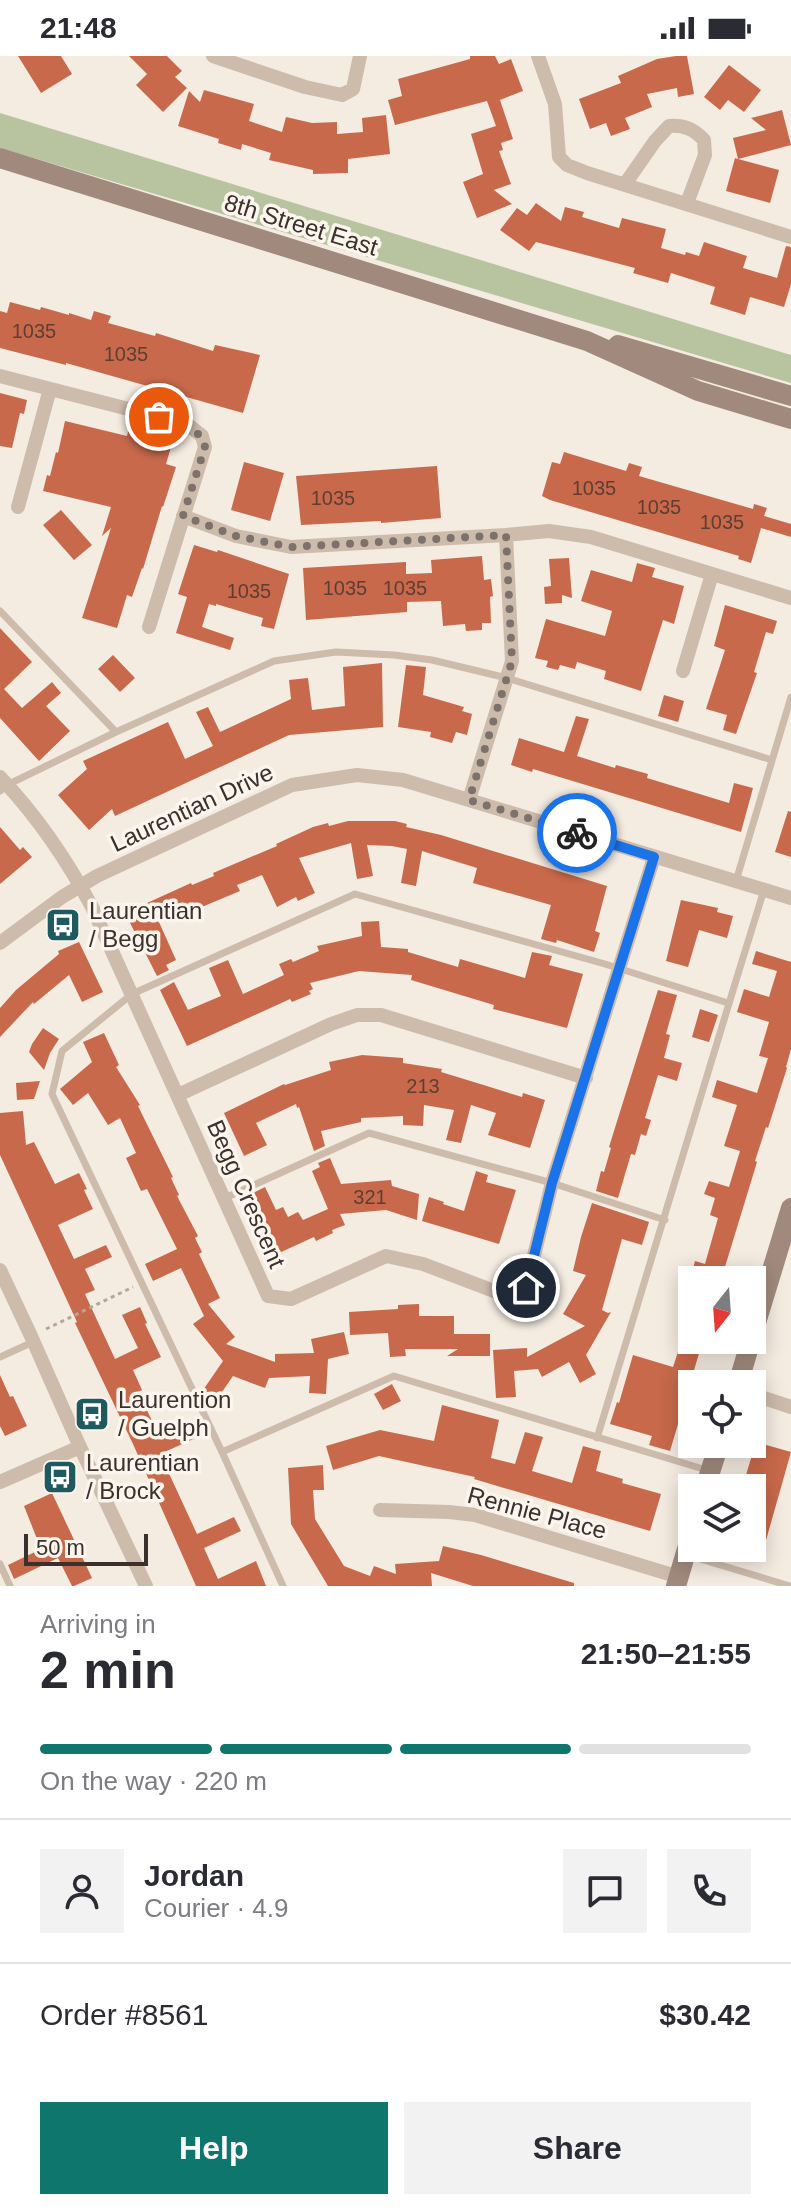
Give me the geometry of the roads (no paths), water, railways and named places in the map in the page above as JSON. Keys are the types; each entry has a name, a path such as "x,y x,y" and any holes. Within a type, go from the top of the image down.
{"main road":[{"name":"8th Street East","path":"0,158 587,341 698,391 791,419"},
{"name":"8th Street East","path":"587,341 624,345 791,396"},
{"path":"766,1294 788,1230 791,1208"}],"street":[{"path":"213,56 305,87 342,95 353,89 360,56"},
{"path":"538,56 555,104 559,157 567,165 791,237"},
{"path":"625,184 655,141 669,126 680,125 696,131 704,140 705,155 687,203"},
{"path":"0,376 187,424 202,436 205,447 149,627"},
{"path":"18,507 50,389"},
{"path":"183,516 236,536 291,547 549,531 591,537 791,598"},
{"path":"469,800 512,661 506,535"},
{"path":"683,671 712,574"},
{"name":"Laurentian Drive","path":"0,943 80,886 111,869 292,785 357,775 403,780 791,898"},
{"name":"Begg Crescent","path":"2,785 49,836 80,886 268,1296 291,1299 386,1256 423,1264 507,1296 518,1296 526,1288 552,1183 654,857"},
{"path":"178,1095 357,1015 381,1015 586,1078"},
{"path":"0,1270 146,1586"},
{"path":"766,1399 791,1407"},
{"path":"0,1482 80,1447"},
{"name":"Rennie Place","path":"380,1510 475,1515 678,1581"}],"lane":[{"path":"0,611 116,732"},
{"path":"2,785 274,661 336,652 432,660 507,678 772,760"},
{"path":"736,881 791,697"},
{"path":"597,1438 764,890"},
{"path":"283,1586 52,1094 62,1051 132,994 355,894 619,968 728,1003"},
{"path":"225,1198 369,1133 552,1183 665,1220"},
{"path":"0,1357 33,1342"},
{"path":"222,1452 394,1376 597,1438 692,1474"},
{"path":"709,1562 790,1586"},
{"path":"0,1564 10,1586"}],"place":[{"name":"Laurentian / Begg","path":"63,925"},
{"name":"Laurention / Guelph","path":"92,1414"},
{"name":"Laurentian / Brock","path":"60,1477"}]}
